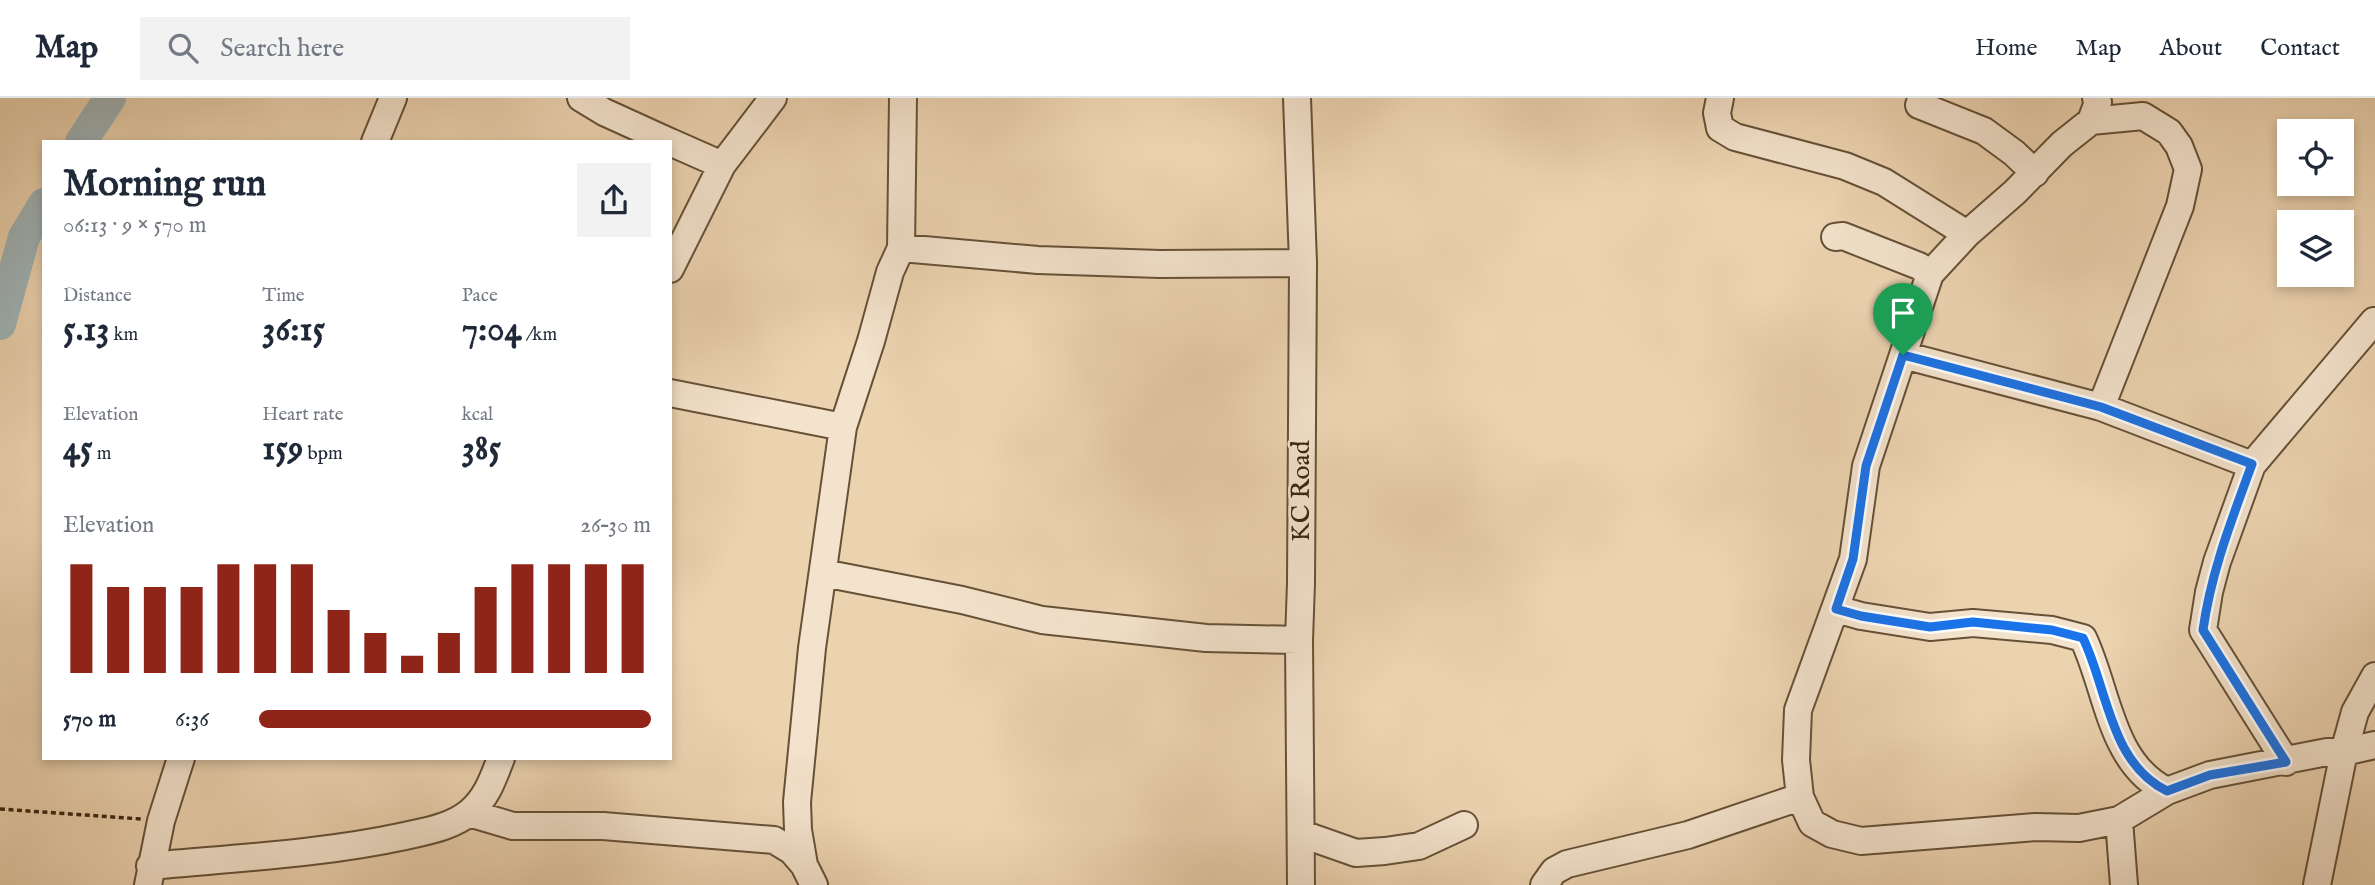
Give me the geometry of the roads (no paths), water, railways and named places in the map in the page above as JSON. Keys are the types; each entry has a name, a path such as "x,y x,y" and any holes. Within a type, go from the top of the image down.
{"street":[{"path":"377,140 393,98"},
{"path":"581,98 604,112 666,140"},
{"path":"672,265 722,165 774,98"},
{"path":"809,875 798,830 797,802 812,648 843,427 890,272 901,248 903,98"},
{"name":"KC Road","path":"1297,98 1303,263 1299,640 1301,885"},
{"path":"1720,98 1717,113 1720,128 1735,137 1845,166 1884,182 1967,234"},
{"path":"1919,105 1983,131 2014,153 2035,173"},
{"path":"2101,407 2180,206 2188,169 2179,146 2169,132 2143,116 2094,109 2035,173 1967,234 1930,274 1866,466 1853,559 1798,710 1796,760 1800,797 1812,823 1832,834 1861,841 2036,827 2079,828 2119,820 2167,791 2210,775 2375,745"},
{"path":"672,143 722,165"},
{"path":"1835,237 1843,236 1919,266 1930,274"},
{"path":"901,248 1038,260 1303,263"},
{"path":"2286,762 2203,630 2209,592 2252,464 2374,321"},
{"path":"1903,355 2101,407 2252,464"},
{"path":"672,393 843,427"},
{"path":"824,573 962,600 1042,620 1206,638 1299,640"},
{"path":"1836,609 1861,616 1930,627 1973,622 2052,630 2083,638 2094,662 2116,732 2130,761 2151,783 2167,791"},
{"path":"2317,885 2344,752 2355,712 2375,676"},
{"path":"180,760 161,821 149,875 386,840 443,827 469,813 489,791 501,760"},
{"path":"1544,885 1554,871 1567,864 1688,835 1800,797"},
{"path":"469,813 513,826 603,826 774,840 792,851 809,875"},
{"path":"2119,820 2124,885"},
{"path":"1302,834 1356,853 1419,846 1464,825"}],"waterway":[{"path":"82,140 110,98"},
{"path":"0,324 24,237 42,207"}]}
